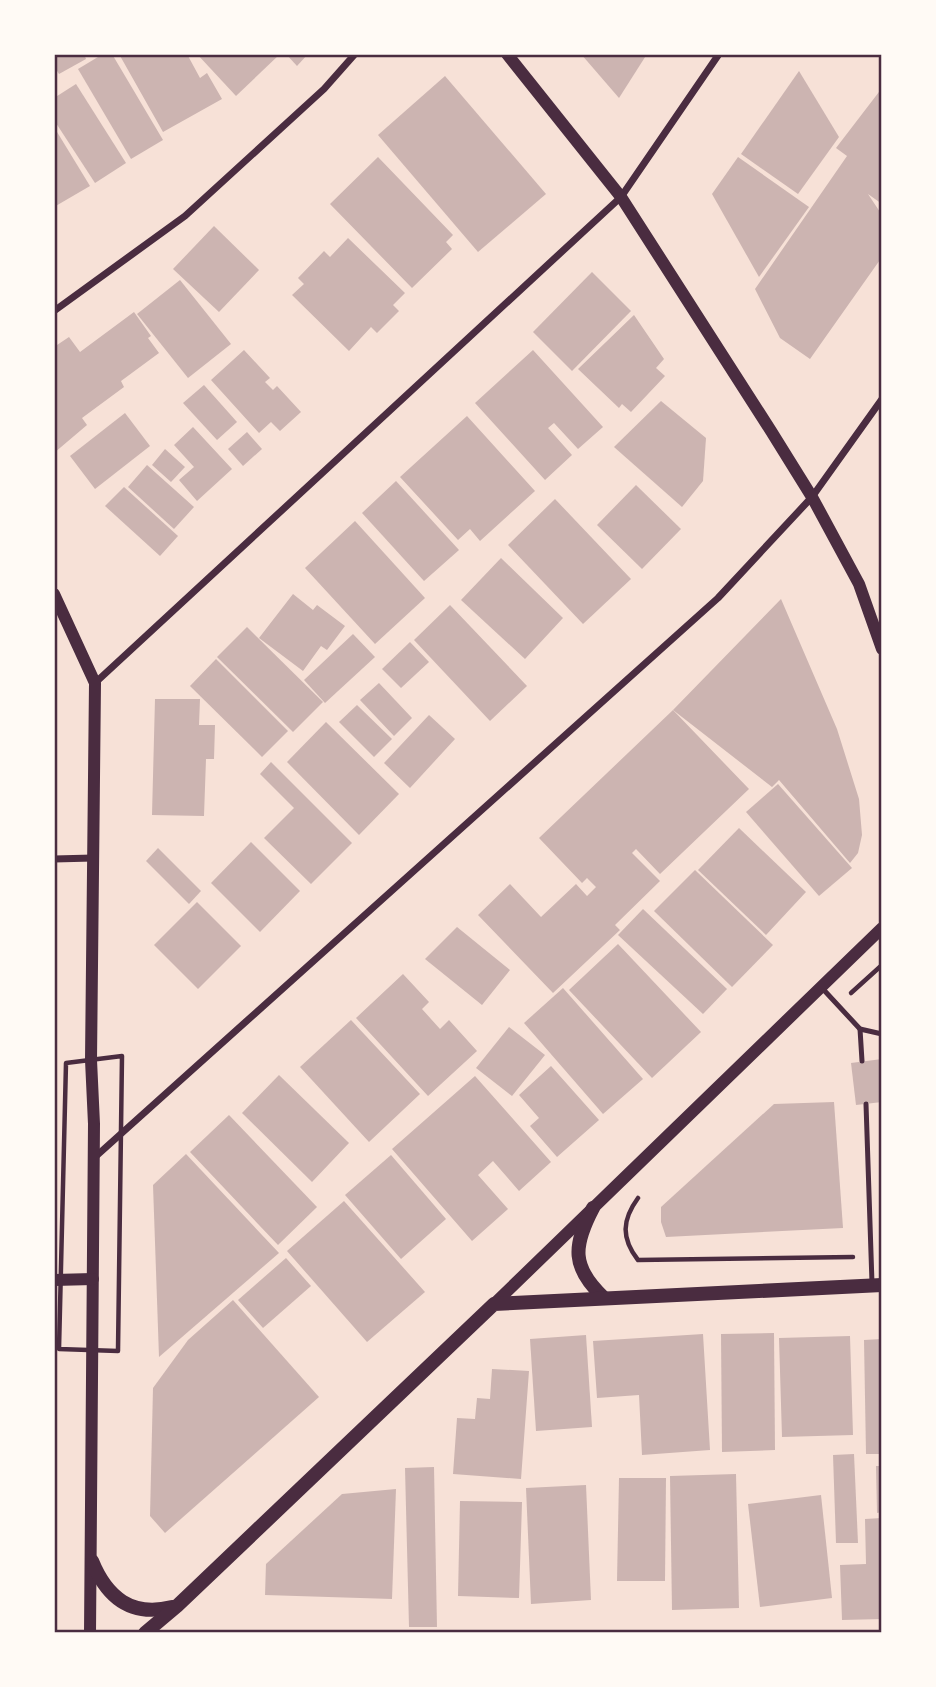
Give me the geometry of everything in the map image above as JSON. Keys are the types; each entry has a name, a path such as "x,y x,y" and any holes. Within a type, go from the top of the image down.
{"main road":[{"path":"593,1208 579,1236 578,1260 587,1282 604,1298"},
{"path":"145,1633 177,1606 494,1304 877,1285"},
{"path":"92,1561 101,1582 115,1598 134,1608 156,1611 177,1606"}],"street":[{"path":"54,311 185,216 324,89 355,54"},
{"path":"507,54 621,197 812,497 859,584 882,649"},
{"path":"95,683 621,197 719,54"},
{"path":"93,1158 718,598 812,497 882,399"},
{"path":"54,594 95,683 90,1633"},
{"path":"54,859 94,858"},
{"path":"494,1304 820,985 882,928"},
{"path":"54,1280 93,1279"}],"lane":[{"path":"820,985 860,1029 882,1034"},
{"path":"860,1029 862,1061"},
{"path":"866,1104 871,1256 877,1285"}],"path":[{"path":"837,1005 882,965"},
{"path":"641,1194 626,1214 624,1229 627,1246 638,1260 871,1256"}],"building":[{"path":"54,54 84,54 86,59 59,74 54,66"},
{"path":"103,54 112,54 163,140 131,159 78,69"},
{"path":"119,54 187,54 200,78 207,73 222,99 163,132"},
{"path":"197,54 280,54 236,96"},
{"path":"286,54 308,54 297,66"},
{"path":"581,54 647,54 619,98"},
{"path":"799,71 839,137 798,194 741,154"},
{"path":"445,76 546,194 478,252 378,135"},
{"path":"76,84 126,163 95,183 54,120 54,98"},
{"path":"882,88 882,204 868,194 882,215 882,257 810,359 780,338 755,289 847,156 836,148"},
{"path":"54,127 90,186 54,207"},
{"path":"378,157 453,235 446,242 452,249 412,288 330,204"},
{"path":"738,157 809,207 759,277 712,194"},
{"path":"214,226 259,270 219,312 173,269"},
{"path":"348,238 405,293 393,305 399,311 377,333 371,327 349,351 292,295 304,284 298,278 324,251 330,257"},
{"path":"592,272 631,311 572,371 533,332"},
{"path":"180,280 231,344 188,378 137,314"},
{"path":"134,312 159,353 121,381 124,387 82,418 87,425 54,453 54,347 69,337 80,352"},
{"path":"634,315 664,359 656,368 665,376 631,412 622,404 619,408 578,369"},
{"path":"244,350 270,378 265,382 273,390 277,386 301,412 280,431 271,422 259,433 211,380"},
{"path":"533,350 603,427 578,449 554,423 548,428 572,455 545,480 475,403"},
{"path":"204,385 237,422 217,440 183,403"},
{"path":"661,401 706,438 703,481 682,507 614,447"},
{"path":"125,413 150,446 95,489 70,456"},
{"path":"467,416 535,491 480,541 470,529 458,540 400,477"},
{"path":"193,427 232,469 197,501 179,480 194,467 174,445"},
{"path":"247,432 262,449 243,466 228,449"},
{"path":"165,449 185,467 171,482 152,465"},
{"path":"147,465 194,507 174,529 128,487"},
{"path":"396,481 459,550 424,581 362,513"},
{"path":"636,485 681,529 642,569 597,525"},
{"path":"124,487 178,536 160,556 105,506"},
{"path":"555,499 631,579 583,624 508,545"},
{"path":"355,521 425,598 375,644 305,568"},
{"path":"501,558 563,618 525,659 461,600"},
{"path":"293,594 313,610 317,605 345,626 327,650 321,646 303,671 259,638"},
{"path":"781,599 837,729 859,799 862,835 858,853 850,863 779,780 772,787 673,710"},
{"path":"450,605 527,686 490,721 414,640"},
{"path":"247,627 323,702 293,732 217,657"},
{"path":"353,634 375,657 325,703 304,680"},
{"path":"410,642 429,662 401,688 382,669"},
{"path":"216,659 288,731 262,757 190,686"},
{"path":"379,683 412,718 394,736 360,700"},
{"path":"155,699 200,699 199,725 215,725 214,759 206,759 204,816 152,815"},
{"path":"357,705 392,739 374,757 339,722"},
{"path":"673,710 749,789 660,874 636,849 632,853 660,881 615,925 620,930 553,993 478,915 510,884 541,917 576,884 587,896 596,887 587,878 582,883 539,838"},
{"path":"429,715 455,739 410,788 384,763"},
{"path":"326,722 399,794 359,835 287,762"},
{"path":"271,762 352,843 311,884 264,838 294,808 260,774"},
{"path":"778,784 852,868 819,896 746,812"},
{"path":"739,828 806,892 766,935 698,870"},
{"path":"251,842 300,891 260,932 211,883"},
{"path":"158,848 201,891 189,904 146,861"},
{"path":"695,870 773,945 732,987 654,911"},
{"path":"197,902 241,946 198,989 154,945"},
{"path":"643,909 727,989 703,1014 618,935"},
{"path":"457,927 510,970 482,1005 425,959"},
{"path":"618,944 701,1032 652,1078 569,990"},
{"path":"403,974 429,1002 422,1009 440,1029 449,1020 477,1051 428,1096 356,1018"},
{"path":"563,988 643,1079 603,1114 524,1023"},
{"path":"351,1020 420,1094 369,1142 300,1067"},
{"path":"509,1027 545,1055 512,1096 476,1068"},
{"path":"882,1059 882,1102 856,1105 851,1063"},
{"path":"551,1066 599,1120 557,1157 530,1126 539,1118 519,1095"},
{"path":"279,1075 349,1143 312,1182 242,1113"},
{"path":"475,1076 551,1162 519,1191 493,1161 478,1175 508,1209 472,1241 392,1149"},
{"path":"834,1102 843,1228 666,1237 661,1222 661,1207 774,1104"},
{"path":"229,1115 317,1207 278,1245 190,1152"},
{"path":"186,1154 279,1253 159,1357 153,1185"},
{"path":"391,1155 446,1219 401,1259 345,1195"},
{"path":"344,1201 425,1292 367,1342 287,1251"},
{"path":"286,1258 311,1286 263,1328 238,1300"},
{"path":"233,1300 319,1397 165,1533 150,1516 153,1388 188,1340"},
{"path":"774,1333 775,1450 722,1452 721,1334"},
{"path":"703,1334 710,1450 642,1455 639,1395 597,1398 593,1341"},
{"path":"586,1335 592,1427 536,1431 530,1339"},
{"path":"850,1336 853,1435 782,1437 779,1338"},
{"path":"882,1339 882,1454 866,1454 864,1340"},
{"path":"492,1369 529,1371 521,1479 453,1474 457,1418 475,1419 477,1398 490,1399"},
{"path":"854,1454 858,1543 836,1543 833,1455"},
{"path":"876,1466 882,1466 882,1512 877,1513"},
{"path":"434,1467 437,1627 409,1627 405,1468"},
{"path":"736,1474 739,1608 672,1610 670,1476"},
{"path":"619,1478 666,1478 665,1581 617,1581"},
{"path":"586,1485 591,1600 531,1604 526,1488"},
{"path":"396,1489 392,1599 265,1595 266,1564 342,1494"},
{"path":"821,1495 832,1598 760,1607 748,1504"},
{"path":"460,1501 522,1502 519,1598 458,1596"},
{"path":"882,1518 882,1619 842,1620 840,1565 866,1564 865,1519"}]}
